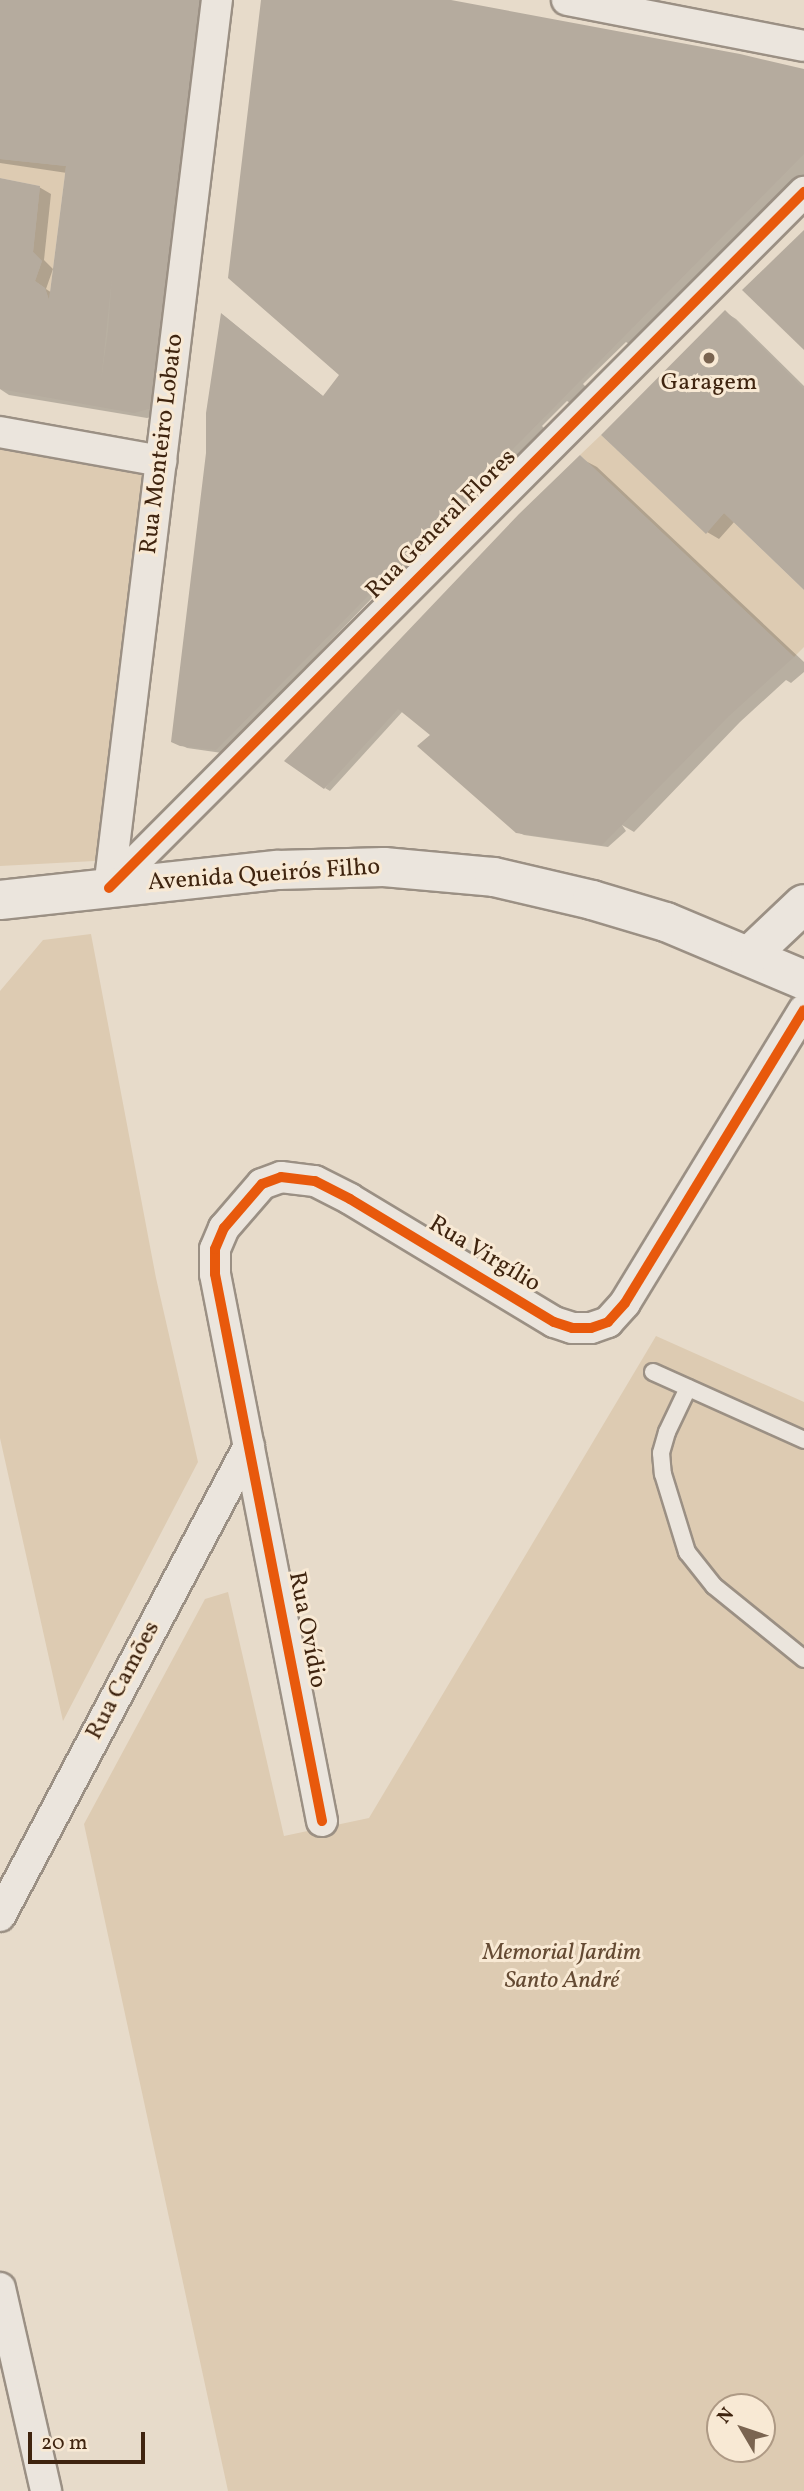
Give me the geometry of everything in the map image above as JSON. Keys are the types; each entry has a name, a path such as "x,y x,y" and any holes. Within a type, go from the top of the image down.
{"main road":[{"name":"Avenida Queirós Filho","path":"0,900 278,870 384,867 494,877 592,900 666,922 750,955 804,980"},
{"path":"750,955 804,904"}],"street":[{"name":"Rua Monteiro Lobato","path":"110,888 217,0"},
{"path":"567,0 804,46"},
{"name":"Rua General Flores","path":"110,888 804,192"},
{"path":"0,432 161,461"},
{"name":"Rua Virgílio","path":"249,1446 215,1274 215,1249 224,1228 262,1184 281,1177 315,1181 350,1199 554,1322 572,1328 591,1328 608,1322 625,1303 804,1010"},
{"name":"Rua Ovídio","path":"249,1446 322,1821"},
{"name":"Rua Camões","path":"0,1916 249,1446"},
{"path":"0,2288 46,2491"}],"lane":[{"path":"653,1372 804,1440"},
{"path":"688,1388 667,1432 661,1453 663,1474 687,1552 714,1586 804,1659"}],"green space":[{"path":"0,159 66,166 49,300 45,288 35,281 42,261 33,252 40,186 0,178"},
{"path":"601,435 706,533 724,513 804,590 804,647 794,657 580,455"},
{"path":"0,441 161,461 113,860 0,866"},
{"path":"91,934 156,1278 198,1462 63,1721 0,1438 0,991 43,940"},
{"name":"Memorial Jardim Santo André","path":"656,1336 804,1402 804,2491 228,2491 84,1824 205,1599 228,1592 284,1836 369,1818"}],"building":[{"path":"0,0 211,0 159,406 134,413 0,389 0,178 40,186 33,252 42,261 35,281 45,288 49,300 66,166 0,159","holes":["112,277 108,331 101,381"]},
{"path":"261,0 451,0 740,54 804,69 804,154 216,750 180,746 171,742 206,453 206,413 221,313 323,396 339,375 228,278"},
{"path":"804,230 804,350 742,290"},
{"path":"725,310 804,389 804,590 724,513 706,534 601,435"},
{"path":"580,455 794,657 729,716 602,845 516,833 417,746 430,735 398,709 324,789 284,761 519,514"}],"cycle path":[{"path":"109,888 804,192"},
{"path":"322,1821 215,1274 215,1249 224,1228 262,1184 281,1177 315,1181 350,1199 554,1322 572,1328 591,1328 608,1322 625,1303 804,1010"}],"place":[{"name":"Garagem","path":"709,358"}]}
